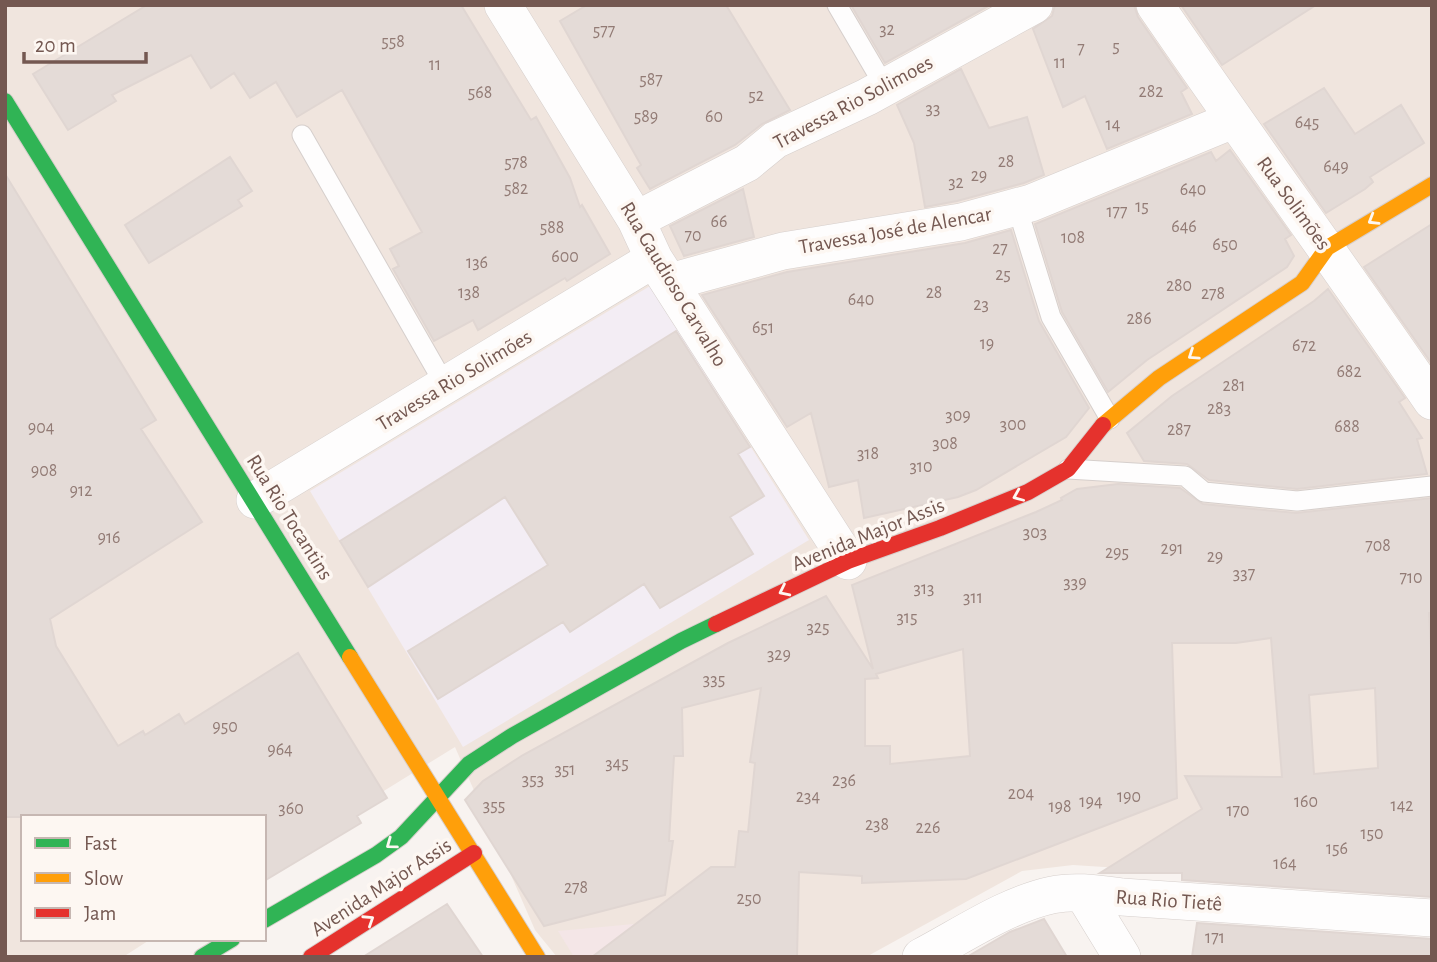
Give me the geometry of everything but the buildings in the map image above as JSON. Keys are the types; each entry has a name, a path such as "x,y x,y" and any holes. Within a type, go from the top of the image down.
{"street":[{"name":"Rua Gaudioso Carvalho","path":"503,5 636,220 662,270 848,561"},
{"name":"Travessa Rio Solimoes","path":"636,220 747,163 775,140 885,87 1034,5"},
{"name":"Rua Solimões","path":"1155,5 1432,401"},
{"name":"Rua Rio Tocantins","path":"5,102 537,957"},
{"name":"Travessa José de Alencar","path":"662,270 961,222 1017,207 1233,120"},
{"name":"Avenida Major Assis","path":"266,919 401,837 469,764 512,736 681,641 848,561 940,528 1028,492 1068,469 1110,419 1159,378 1302,283 1327,248 1432,185"},
{"name":"Travessa Rio Solimões","path":"254,500 445,385 662,270"},
{"name":"Avenida Major Assis","path":"312,957 474,853"},
{"name":"Rua Rio Tietê","path":"921,957 1016,906 1053,895 1083,892 1432,918"},
{"path":"1083,892 1122,957"},
{"path":"202,957 229,941"}],"lane":[{"path":"837,5 885,87"},
{"path":"302,135 445,385"},
{"path":"1017,207 1051,317 1110,419"},
{"path":"1068,469 1185,476 1204,492 1297,501 1432,486"}],"shaded area":[{"path":"5,5 1432,5 1432,888 1073,865 1022,871 866,957 557,957 535,930 455,747 374,797 266,817 21,815 21,941 148,941 123,957 5,957"},
{"path":"650,286 809,540 463,747 310,491"},
{"path":"699,918 723,957 574,957 558,931"}],"traffic: fast":[{"path":"5,101 350,657"},
{"path":"266,919 376,855 401,837 469,764 512,736 716,624"},
{"path":"202,957 229,941"}],"traffic: slow":[{"path":"1103,425 1159,378 1302,283 1327,248 1432,185"},
{"path":"350,657 537,957"}],"traffic: jam":[{"path":"716,624 848,561 940,528 1028,492 1068,469 1103,425"},
{"path":"311,957 474,853"}]}
